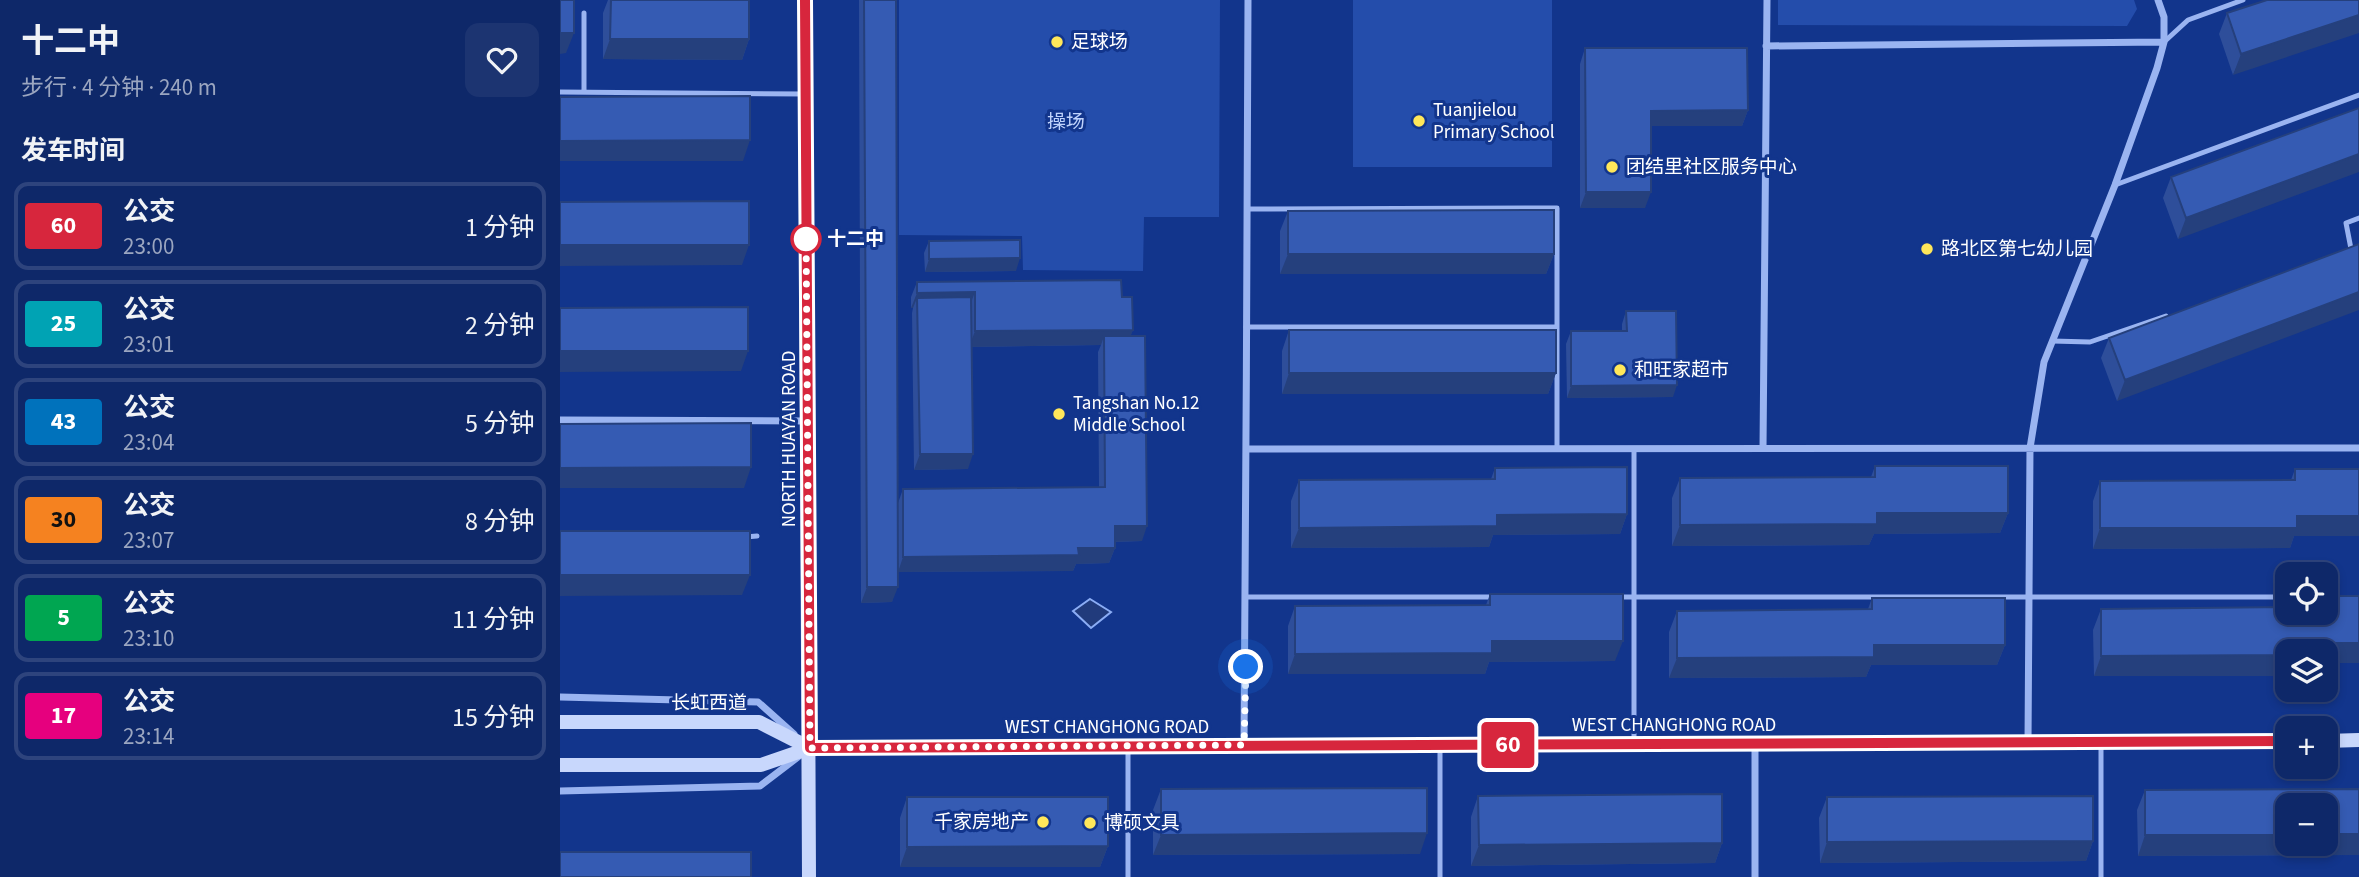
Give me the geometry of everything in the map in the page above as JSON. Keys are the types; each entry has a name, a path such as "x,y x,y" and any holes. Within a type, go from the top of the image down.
{"street":[{"name":"NORTH HUAYAN ROAD","path":"805,0 809,877"},
{"path":"1244,745 1247,597 1245,449 1248,0"},
{"path":"1763,448 1767,0"},
{"path":"2028,742 2030,448 2044,362 2115,185 2164,43 2164,17 2158,0"},
{"path":"1766,46 2164,43"},
{"path":"560,420 808,421"},
{"path":"1245,449 2359,448"},
{"path":"560,697 758,702 810,748"},
{"name":"长虹西道","path":"560,722 759,722 810,748"},
{"path":"2338,741 2359,740"},
{"name":"WEST CHANGHONG ROAD","path":"810,748 2275,741"},
{"path":"1755,743 1755,877"},
{"path":"560,765 761,765 810,748"},
{"path":"560,791 760,786 810,748"}],"lane":[{"path":"2164,43 2188,20 2243,0"},
{"path":"583,13 583,92"},
{"path":"560,92 804,94"},
{"path":"2115,185 2359,95"},
{"path":"1247,209 1557,208 1558,449"},
{"path":"2355,262 2346,223 2359,218"},
{"path":"2338,257 2351,252"},
{"path":"2052,341 2090,342 2168,315"},
{"path":"1246,327 1557,327"},
{"path":"1634,449 1634,744"},
{"path":"744,537 757,536"},
{"path":"1247,597 1510,597"},
{"path":"1606,597 2275,597"},
{"path":"2101,741 2101,877"},
{"path":"1440,745 1440,877"},
{"path":"1128,746 1128,877"}],"green space":[{"name":"操场","path":"899,0 1220,0 1219,217 1144,217 1143,271 1023,270 1022,236 899,235"},
{"path":"1353,0 1552,0 1552,167 1353,167"},
{"path":"1778,0 2134,0 2137,9 2127,26 1778,25"}],"shaded area":[{"path":"1090,599 1111,612 1091,628 1073,611"}],"building":[{"path":"560,0 574,0 574,33 560,33"},
{"path":"611,0 749,0 749,39 610,39"},
{"path":"864,0 896,0 898,587 867,587"},
{"path":"2267,0 2359,0 2359,15 2241,54 2227,13"},
{"name":"团结里社区服务中心","path":"1585,48 1747,48 1748,110 1651,111 1651,192 1586,192"},
{"path":"750,96 750,140 560,141 560,97"},
{"path":"2359,108 2359,154 2186,218 2171,177"},
{"path":"749,201 749,245 560,245 560,202"},
{"path":"1554,210 1554,254 1288,254 1288,211"},
{"path":"1020,240 1020,258 929,259 929,241"},
{"path":"2359,244 2359,292 2125,380 2109,338"},
{"path":"1121,280 1122,297 1132,297 1133,330 975,331 975,292 917,293 917,282"},
{"path":"971,297 973,454 920,454 917,298"},
{"path":"748,307 748,351 560,351 560,308"},
{"name":"和旺家超市","path":"1626,311 1676,311 1677,385 1571,386 1571,331 1627,331"},
{"path":"1289,330 1556,330 1556,373 1289,373"},
{"path":"1104,336 1145,336 1147,526 1115,526 1115,548 1078,548 1079,555 903,557 903,489 1105,487"},
{"path":"751,423 751,467 560,468 560,424"},
{"path":"1875,466 2008,466 2008,513 1877,513 1877,524 1680,525 1680,478 1875,477"},
{"path":"1627,467 1627,514 1497,515 1497,526 1299,528 1299,480 1495,479 1495,468"},
{"path":"2295,469 2359,469 2359,516 2297,516 2297,528 2100,528 2100,481 2295,480"},
{"path":"560,531 750,531 750,575 560,575"},
{"path":"1490,594 1623,594 1623,641 1492,641 1492,653 1295,654 1295,606 1490,605"},
{"path":"2338,596 2359,596 2359,643 2338,643 2338,639 2275,639 2275,655 2101,656 2101,609 2275,607 2275,625 2338,625"},
{"path":"1872,598 2005,598 2005,645 1874,645 1874,657 1677,658 1677,611 1872,609"},
{"path":"1427,788 1427,833 1161,835 1161,789"},
{"path":"2359,789 2359,834 2338,834 2338,793 2275,793 2275,835 2145,835 2145,790"},
{"path":"1722,794 1722,843 1479,845 1478,796"},
{"path":"2093,796 2093,841 1827,842 1827,797"},
{"path":"907,797 1108,797 1108,846 907,847"},
{"path":"560,852 751,852 751,877 560,877"}],"bus line":[{"name":"60","path":"805,0 810,748 2275,741"}],"place":[{"name":"足球场","path":"1057,42"},
{"name":"Tuanjielou Primary School","path":"1419,121"},
{"name":"团结里社区服务中心","path":"1612,167"},
{"name":"十二中","path":"806,239"},
{"name":"路北区第七幼儿园","path":"1927,249"},
{"name":"和旺家超市","path":"1620,370"},
{"name":"Tangshan No.12 Middle School","path":"1059,414"},
{"name":"千家房地产","path":"1043,822"},
{"name":"博硕文具","path":"1090,823"}],"route":[{"path":"806,239 806,230 810,748 1244,745 1246,667"}]}
